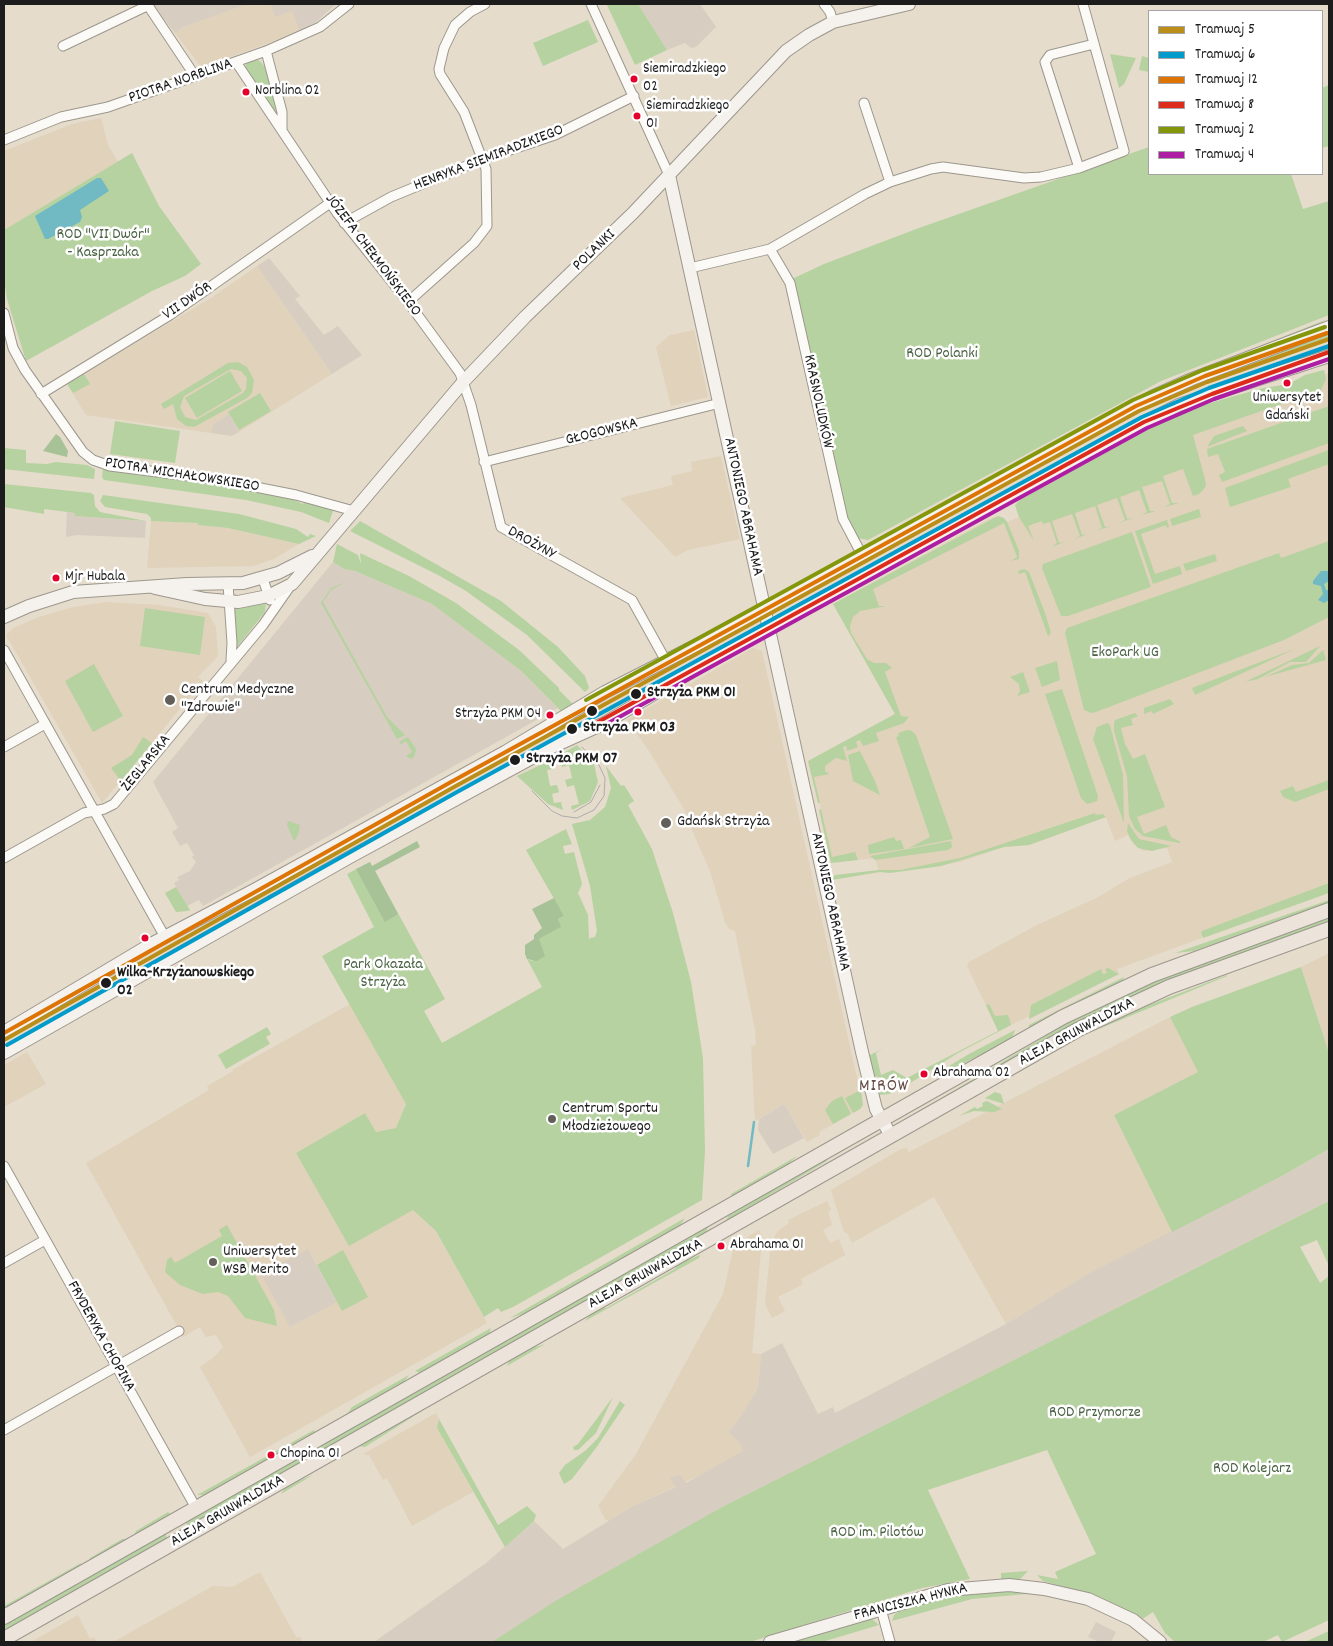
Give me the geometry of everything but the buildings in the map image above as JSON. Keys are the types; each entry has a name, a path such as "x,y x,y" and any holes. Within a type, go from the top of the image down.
{"main road":[{"name":"ALEJA GRUNWALDZKA","path":"4,1617 1063,1017 1118,989 1152,975 1329,910"},
{"name":"ALEJA GRUNWALDZKA","path":"4,1639 1079,1029 1128,1005 1169,988 1329,929"},
{"path":"829,1150 838,1166"}],"street":[{"name":"PIOTRA NORBLINA","path":"4,140 61,117 108,107 266,51 320,27 349,4"},
{"path":"408,302 484,232 488,220 486,169 483,159 464,112 440,74 439,69 444,48 454,25 470,12 485,4"},
{"name":"ANTONIEGO ABRAHAMA","path":"591,4 670,175 862,1052 876,1109 890,1136"},
{"path":"824,4 830,12 833,22"},
{"name":"POLANKI","path":"292,584 464,381 670,175 786,52 809,34 833,22 909,4"},
{"path":"690,268 770,249 858,198 890,182 938,168 1034,178 1079,168 1124,151 1083,4"},
{"path":"63,46 148,5 195,76"},
{"path":"1079,168 1045,62 1050,55 1094,44"},
{"name":"JÓZEFA CHEŁMOŃSKIEGO","path":"266,51 282,112 282,129"},
{"name":"JÓZEFA CHEŁMOŃSKIEGO","path":"236,62 271,118 282,129 330,203 408,302 456,367 464,381"},
{"name":"HENRYKA SIEMIRADZKIEGO","path":"344,222 391,197 483,159 556,135 634,96"},
{"path":"864,103 890,182"},
{"name":"VII DWÓR","path":"40,394 170,315 330,203"},
{"name":"KRASNOLUDKÓW","path":"770,249 790,283 843,518 862,556"},
{"name":"PIOTRA MICHAŁOWSKIEGO","path":"4,313 13,348 40,394 88,457 101,464 220,480 296,495 354,511"},
{"path":"4,1032 165,937 505,752 605,692 766,610 1154,396 1192,379 1329,327"},
{"path":"4,1053 552,746 603,724 769,627 1044,476 1179,405 1329,356"},
{"name":"DROŻYNY","path":"464,381 500,527 632,600 666,661"},
{"name":"GŁOGOWSKA","path":"484,462 720,403"},
{"path":"4,617 29,606 73,592 96,589 155,588 187,584 228,584 263,579 318,553"},
{"path":"263,579 273,610"},
{"path":"228,584 232,643 231,660"},
{"path":"155,588 228,602 254,600 268,596 292,584"},
{"name":"ŻEGLARSKA","path":"4,858 84,813 108,808 114,804 273,610 292,584"},
{"path":"4,650 165,937"},
{"path":"4,747 45,724"},
{"path":"254,890 263,907"},
{"name":"FRYDERYKA CHOPINA","path":"4,1166 196,1508"},
{"path":"4,1263 45,1240"},
{"path":"4,1430 179,1331"},
{"name":"FRANCISZKA HYNKA","path":"770,1642 956,1589 1008,1584 1032,1586 1088,1599 1107,1606 1132,1620 1160,1642"},
{"path":"881,1609 890,1642"}],"shaded area":[{"path":"152,4 248,4 183,27 175,33"},
{"path":"248,4 270,4 275,17 292,11 300,32 201,67 175,33 183,27"},
{"path":"270,4 336,4 316,22 300,32 292,11 275,17"},
{"path":"638,4 700,4 716,27 696,47 691,48 685,43 667,50"},
{"path":"101,118 108,145 118,162 4,230 4,151 72,124"},
{"path":"269,258 300,296 295,299 324,335 338,326 362,355 332,374 257,266"},
{"path":"257,266 332,374 239,432 229,414 213,424 211,433 86,415 67,384 211,298"},
{"path":"694,330 708,397 671,406 656,347 670,335"},
{"name":"Uniwersytet Gdański","path":"1329,373 1329,887 1201,936 1202,938 1117,969 1119,974 998,1031 967,966 969,962 1037,925 1098,897 1130,878 1172,862 1167,848 1144,851 1134,845 1128,835 1115,841 1106,817 1029,845 1004,847 960,862 904,871 879,872 875,858 837,862 832,859 810,760 895,714 833,604 993,517 1001,517 1007,522 1019,517 1022,508 1174,427"},
{"path":"229,414 239,432 232,436 211,433 213,424"},
{"path":"721,456 740,539 688,550 675,557 620,498 673,485 671,476 692,471 691,462"},
{"path":"67,512 75,513 75,516 146,521 145,538 77,535 66,537"},
{"path":"151,521 198,523 198,525 228,528 299,544 274,559 253,566 147,568"},
{"path":"333,562 344,569 355,571 432,604 520,670 558,708 203,906 199,900 187,906 174,883 179,880 177,877 190,871 196,862 187,843 180,846 172,832 178,828 153,782"},
{"path":"107,602 159,605 208,613 216,627 218,656 198,677 203,681 102,803 6,635 13,628 39,617 73,607"},
{"path":"753,648 762,651 863,1105 860,1109 819,1132 820,1135 807,1142 784,1104 755,1121 751,1047 756,1044 755,1030 735,931 729,929 725,922 710,871 690,826 691,821 649,751 627,720"},
{"path":"1329,953 1329,1053 1301,967"},
{"path":"350,1004 406,1103 397,1128 376,1132 365,1113 296,1153 413,1210 436,1231 487,1323 250,1457 200,1367 214,1357 223,1347 216,1335 206,1337 200,1327 183,1337 86,1163 209,1090 207,1086","holes":["308,1249 337,1301 290,1327"]},
{"path":"1170,1017 1199,1072 1114,1115 1172,1232 1091,1272 1006,1324 934,1197 852,1243 847,1233 844,1232 831,1190 901,1149 906,1148 909,1152"},
{"path":"27,1052 46,1084 4,1107 4,1065"},
{"path":"784,1104 804,1138 773,1154 758,1130 759,1119"},
{"path":"1329,1149 1329,1201 724,1506 499,1642 374,1642 486,1563 534,1521 563,1549 633,1506 676,1487 670,1479 674,1476 680,1475 686,1483 743,1451 740,1443 728,1432 739,1419 758,1388 761,1354 782,1343 818,1414 833,1407 835,1413 1006,1324 1091,1272 1280,1177"},
{"path":"827,1201 831,1210 828,1212 832,1225 823,1230 830,1243 839,1239 845,1255 801,1279 803,1284 778,1297 785,1311 772,1318 765,1304 771,1243 778,1231 789,1223 788,1220"},
{"path":"759,1230 762,1238 752,1353 761,1354 758,1388 739,1419 728,1432 740,1443 744,1451 718,1467 633,1506 609,1521 605,1519 598,1506 636,1454 723,1294 734,1245"},
{"path":"308,1249 337,1302 290,1327 261,1274"},
{"path":"436,1413 439,1419 437,1428 473,1492 412,1526 387,1478 383,1480 369,1455 363,1454"},
{"path":"260,1572 296,1637 301,1637 302,1642 113,1642 213,1586 232,1587"},
{"path":"78,1615 90,1639 94,1637 97,1642 31,1642"},
{"path":"1096,1622 1116,1632 1111,1642 1099,1642 1088,1637"}],"green space":[{"path":"638,4 667,50 635,65 607,5"},
{"path":"588,20 598,42 543,66 533,43"},
{"path":"1110,54 1136,58 1124,84 1119,88"},
{"path":"1142,56 1148,58 1148,72 1139,70"},
{"path":"256,59 265,67 277,115 245,69 246,63"},
{"path":"1329,85 1329,146 1323,148 1323,88"},
{"name":"ROD Polanki","path":"1148,147 1148,175 1291,175 1303,209 1329,201 1329,315 1161,381 868,540 857,538 845,515 792,279 824,264 919,228"},
{"name":"ROD \"VII Dwór\" - Kasprzaka","path":"132,153 159,206 201,264 185,276 152,291 26,361 7,299 4,279 4,230"},
{"path":"1325,320 1312,328 1201,372 864,548 1157,387"},
{"path":"1329,331 1329,337 1195,384"},
{"path":"1329,347 1329,353 1209,389"},
{"path":"238,362 247,367 254,380 252,393 247,398 194,427 186,426 177,419 173,404 164,409 161,404 228,363","holes":["231,369 241,371 247,378 246,389 243,393 196,420 185,417 180,407 184,396"]},
{"path":"1324,370 1326,379 1321,390 1193,435 1206,483 1205,488 1199,494 1193,496 1183,469 1163,476 1172,503 1179,503 1164,507 1170,504 1162,481 1142,487 1150,511 1156,511 1141,515 1147,512 1139,490 1120,497 1127,519 1133,518 1119,523 1125,520 1117,498 1097,505 1105,527 1111,526 1096,531 1102,528 1095,506 1075,513 1082,535 1088,534 1074,539 1080,536 1072,514 1052,521 1059,543 1066,541 1052,547 1057,543 1050,522 1043,524 1042,521 1028,526 1034,541 1019,517 1015,505 1020,500 1169,418 1196,407 1263,388 1289,384 1305,375"},
{"path":"230,371 242,391 197,418 185,398"},
{"path":"84,374 90,384 73,393 67,384"},
{"path":"260,393 271,411 239,430 228,412"},
{"path":"1329,406 1329,443 1222,482 1219,475 1225,472 1218,454 1208,457 1207,449"},
{"path":"115,421 180,431 175,463 110,454"},
{"path":"1243,426 1247,431 1207,447 1214,436"},
{"path":"56,434 60,437 68,451 67,457 43,451"},
{"path":"4,448 26,450 26,463 47,464 56,462 87,465 95,469 94,479 4,469"},
{"path":"1329,450 1329,464 1288,479 1291,487 1230,507 1225,488"},
{"path":"103,467 204,480 287,497 303,504 305,499 334,508 329,523 301,512 246,500 104,480 102,477"},
{"path":"4,484 91,493 94,495 95,506 100,512 146,521 75,516 75,513 44,509 44,514 4,507"},
{"path":"103,495 239,514 296,529 308,537 310,534 316,536 299,544 228,528 198,525 197,523 151,521 147,514 105,507 100,501"},
{"path":"1199,509 1201,517 1172,526 1170,519"},
{"path":"998,516 1004,518 1007,522 1019,551 1019,559 1011,561 1017,557 1004,523 873,589 879,606 886,606 860,611 853,617 850,626 851,633 867,659 874,663 886,663 892,668 885,672 901,716 909,717 904,723 876,733 879,741 863,746 860,740 856,742 858,747 847,751 846,746 843,747 847,761 836,758 825,766 825,771 829,774 814,777 820,803 818,803 808,761 895,714 833,604"},
{"path":"1167,520 1169,527 1167,528 1166,525 1141,534 1155,574 1180,566 1182,574 1153,584 1135,531"},
{"path":"360,521 501,601 558,647 585,676 589,688 585,692 527,635 466,591 350,531"},
{"path":"1132,532 1151,587 1068,616 1061,616 1042,568 1043,564"},
{"name":"EkoPark UG","path":"1329,541 1329,617 1284,640 1096,712 1091,713 1084,710 1065,633 1067,628 1279,553 1281,558"},
{"path":"337,544 358,555 361,564 360,553 409,576 456,603 519,650 573,704 561,711 520,670 432,604 355,571 344,569 333,562"},
{"path":"1215,554 1217,561 1186,571 1183,564"},
{"path":"1024,569 1029,572 1045,613 1051,633 1048,636 1025,572 1019,574 1018,571"},
{"path":"346,582 331,590 323,602 387,717 405,735 397,739 321,603 331,588"},
{"path":"266,602 265,612 237,647 234,607"},
{"path":"145,608 205,617 200,655 140,646"},
{"path":"1320,646 1306,662 1290,662 1258,679 1245,682"},
{"path":"1297,648 1195,695 1192,688"},
{"path":"1323,650 1326,660 1265,677 1292,665 1309,663"},
{"path":"1057,661 1060,680 1042,687 1035,668"},
{"path":"94,664 123,716 93,732 65,681"},
{"path":"1023,672 1030,692 1017,696 1020,691 1019,684 1010,677"},
{"path":"1062,689 1098,796 1097,801 1087,804 1081,798 1045,694"},
{"path":"1170,699 1174,704 1153,714 1152,711 1144,714 1144,708"},
{"path":"1135,713 1138,716 1131,719 1133,725 1121,728 1125,744 1133,759 1145,754 1165,807 1137,817 1144,834 1166,825 1171,837 1181,842 1179,843 1143,836 1135,829 1129,816 1127,776 1114,731 1114,723 1115,720"},
{"path":"1107,723 1110,725 1123,775 1124,823 1093,739 1097,727"},
{"path":"908,730 916,735 953,839 909,848 930,837 896,737 899,736 898,733"},
{"path":"143,737 152,743 121,781 111,768 132,755"},
{"path":"408,737 416,749 414,757 411,759 406,756 412,752 406,741 401,744 399,742"},
{"path":"577,745 594,764 598,782 590,801 572,810 571,806 579,804 574,785 567,787 565,780 572,778 569,765 562,767 560,755"},
{"path":"860,751 880,795 853,781 848,755"},
{"path":"551,760 553,769 547,770 550,786 557,785 559,792 552,794 554,803 561,802 563,810 548,804 517,776"},
{"name":"Centrum Sportu Młodzieżowego","path":"606,766 621,786 624,785 634,801 628,805 652,849 673,913 691,982 703,1058 705,1151 702,1200 513,1307 501,1312 498,1308 484,1317 436,1231 413,1210 349,1246 296,1153 365,1113 376,1132 396,1128 406,1104 322,956 374,927 347,874 370,862 445,999 424,1011 442,1043 542,987 527,959 532,961 539,939 560,927 558,919 564,916 526,850 566,829 572,844 563,846 565,854 574,852 582,884 578,893 588,915 589,940 595,937 597,931 590,886 572,824 590,820 605,807 611,788"},
{"path":"1329,780 1329,789 1295,802 1283,797 1280,791 1293,786 1296,792"},
{"path":"821,809 832,857 855,852 858,860 831,863 819,810"},
{"path":"1095,813 1095,815 1103,814 1106,817 1029,845 1004,847 941,866 890,873 880,872 832,880 837,909 843,922 838,921 830,881 835,875 879,870 900,870 960,858"},
{"path":"288,821 300,825 298,835 294,841 287,825"},
{"path":"1128,823 1139,839 1171,846 1152,851 1138,848 1131,840 1127,831"},
{"path":"894,837 896,841 901,840 904,849 869,854 868,845"},
{"path":"417,841 420,847 375,871 398,914 385,922 356,869 370,862 372,866"},
{"path":"951,841 952,847 948,850 875,860 870,856"},
{"path":"1329,883 1329,893 1203,938 1202,931"},
{"path":"176,887 190,910 176,912 165,893"},
{"path":"554,898 564,916 558,919 561,927 539,939 545,956 537,961 527,959 525,945 534,939 534,935 542,928 532,909"},
{"path":"1329,900 1329,903 1194,951 1175,953"},
{"path":"1329,916 1329,923 1187,974 909,1117 1085,1013 1152,982"},
{"path":"1301,967 1329,1053 1329,1149 1280,1177 1172,1232 1114,1115 1198,1072 1170,1017"},
{"path":"1108,968 1119,974 1029,1019 1031,1005 1101,969 1103,974 1107,973 1105,969"},
{"path":"1227,976 1089,1033 1136,1010"},
{"path":"1124,977 1123,980 1028,1028 1029,1025"},
{"path":"989,1004 995,1016 1008,1015 1011,1025 958,1053 907,1085 889,1094 878,1095 876,1085 887,1079 874,1076 868,1058 870,1055 883,1049 876,1053 881,1075 893,1070 907,1078 998,1031 986,1005"},
{"path":"267,1027 271,1034 266,1037 270,1044 226,1069 218,1055"},
{"path":"1015,1030 1013,1036 1005,1043 946,1072 944,1069 969,1054"},
{"path":"861,1090 863,1105 853,1113 845,1098"},
{"path":"995,1092 1001,1094 1004,1104 985,1098"},
{"path":"842,1096 851,1114 833,1124 825,1110 832,1101"},
{"path":"987,1101 1002,1109 994,1112 974,1111 959,1116 975,1107 977,1109 983,1106 982,1103"},
{"path":"797,1156 784,1168 731,1197 731,1194"},
{"path":"826,1159 827,1161 726,1221 728,1216"},
{"path":"1329,1201 1329,1266 1317,1240 1300,1247 1320,1283 1329,1276 1329,1620 1282,1642 1278,1635 1263,1642 1175,1642 1165,1633 1153,1612 1141,1620 1100,1597 1043,1581 1037,1575 1058,1579 1055,1572 1096,1554 1047,1450 928,1490 970,1579 922,1588 750,1642 492,1642 557,1600 724,1506"},
{"path":"685,1218 679,1227 526,1313 510,1318"},
{"path":"227,1225 274,1310 277,1326 245,1318 228,1296 218,1292 203,1294 180,1285 165,1272 167,1260 171,1257 175,1263 222,1236 219,1230"},
{"path":"708,1226 706,1233 188,1527 185,1521"},
{"path":"343,1250 368,1297 342,1311 317,1265"},
{"path":"700,1255 699,1258 585,1321 590,1314 602,1307 606,1308 675,1269 678,1264"},
{"path":"491,1328 489,1334 420,1373 415,1371"},
{"path":"545,1344 507,1366 510,1359 529,1349"},
{"path":"409,1375 404,1382 346,1416 352,1407"},
{"path":"613,1397 596,1433 578,1450 574,1450 573,1447 578,1444"},
{"path":"620,1401 625,1405 596,1448 572,1479 564,1484 559,1473 565,1465 585,1451 598,1438"},
{"path":"423,1409 425,1409 365,1447 357,1446"},
{"path":"439,1419 498,1525 527,1506 536,1515 534,1521 505,1547 437,1428"},
{"path":"314,1430 315,1433 205,1495 197,1495"},
{"path":"313,1475 281,1494 286,1486"},
{"path":"168,1512 171,1514 134,1535 136,1531"},
{"path":"165,1533 167,1538 4,1631 4,1625"},
{"path":"122,1539 127,1539 89,1560 90,1558"},
{"path":"81,1563 80,1566 4,1609 4,1606"},
{"path":"1028,1571 1019,1580 1001,1580 1001,1573"},
{"path":"1000,1590 1037,1593 972,1599 892,1621 894,1615 900,1610 949,1596"},
{"path":"871,1618 879,1625 822,1642 791,1642"},
{"path":"1329,1631 1329,1642 1305,1642"}],"water":[{"path":"97,178 101,178 109,191 80,210 82,217 80,222 45,239 35,216"},
{"path":"1321,571 1329,571 1329,581 1324,584 1326,590 1329,590 1329,600 1324,603 1318,600 1323,594 1321,586 1313,584 1313,581"}],"waterway":[{"path":"748,1166 754,1122"}],"tram line":[{"name":"2","path":"586,700 1133,400 1203,370 1325,327"},
{"name":"12","path":"4,1033 451,782 1136,406 1205,376 1327,333"},
{"name":"5","path":"4,1040 454,787 1139,411 1207,382 1329,339"},
{"name":"6","path":"7,1045 457,792 1142,417 1209,388 1329,346"},
{"name":"8","path":"598,722 1144,422 1212,394 1329,352"},
{"name":"4","path":"601,727 1147,428 1214,399 1329,359"},
{"path":"532,791 552,811 562,816 577,818 594,810 604,796 605,778 599,765 582,747"},
{"path":"574,812 591,802 600,785"}],"place":[{"name":"Siemiradzkiego 02","path":"634,79"},
{"name":"Norblina 02","path":"246,92"},
{"name":"Siemiradzkiego 01","path":"637,116"},
{"name":"Uniwersytet Gdański","path":"1287,383"},
{"name":"Mjr Hubala","path":"56,578"},
{"name":"Strzyża PKM 01","path":"636,694"},
{"name":"Centrum Medyczne \"Zdrowie\"","path":"170,700"},
{"name":"Strzyża PKM 04","path":"550,715"},
{"name":"Strzyża PKM 03","path":"572,729"},
{"name":"Strzyża PKM 07","path":"515,760"},
{"name":"Gdańsk Strzyża","path":"666,823"},
{"name":"Wilka-Krzyżanowskiego 02","path":"106,983"},
{"name":"Abrahama 02","path":"924,1074"},
{"name":"Centrum Sportu Młodzieżowego","path":"552,1119"},
{"name":"Abrahama 01","path":"721,1246"},
{"name":"Uniwersytet WSB Merito","path":"213,1262"},
{"name":"Chopina 01","path":"271,1455"}],"district":[{"name":"MIRÓW","path":"884,1088"}],"park label":[{"name":"Park Okazała Strzyża","path":"383,975"},
{"name":"ROD Przymorze","path":"1095,1414"},
{"name":"ROD Kolejarz","path":"1252,1470"},
{"name":"ROD im. Pilotów","path":"877,1534"}]}
